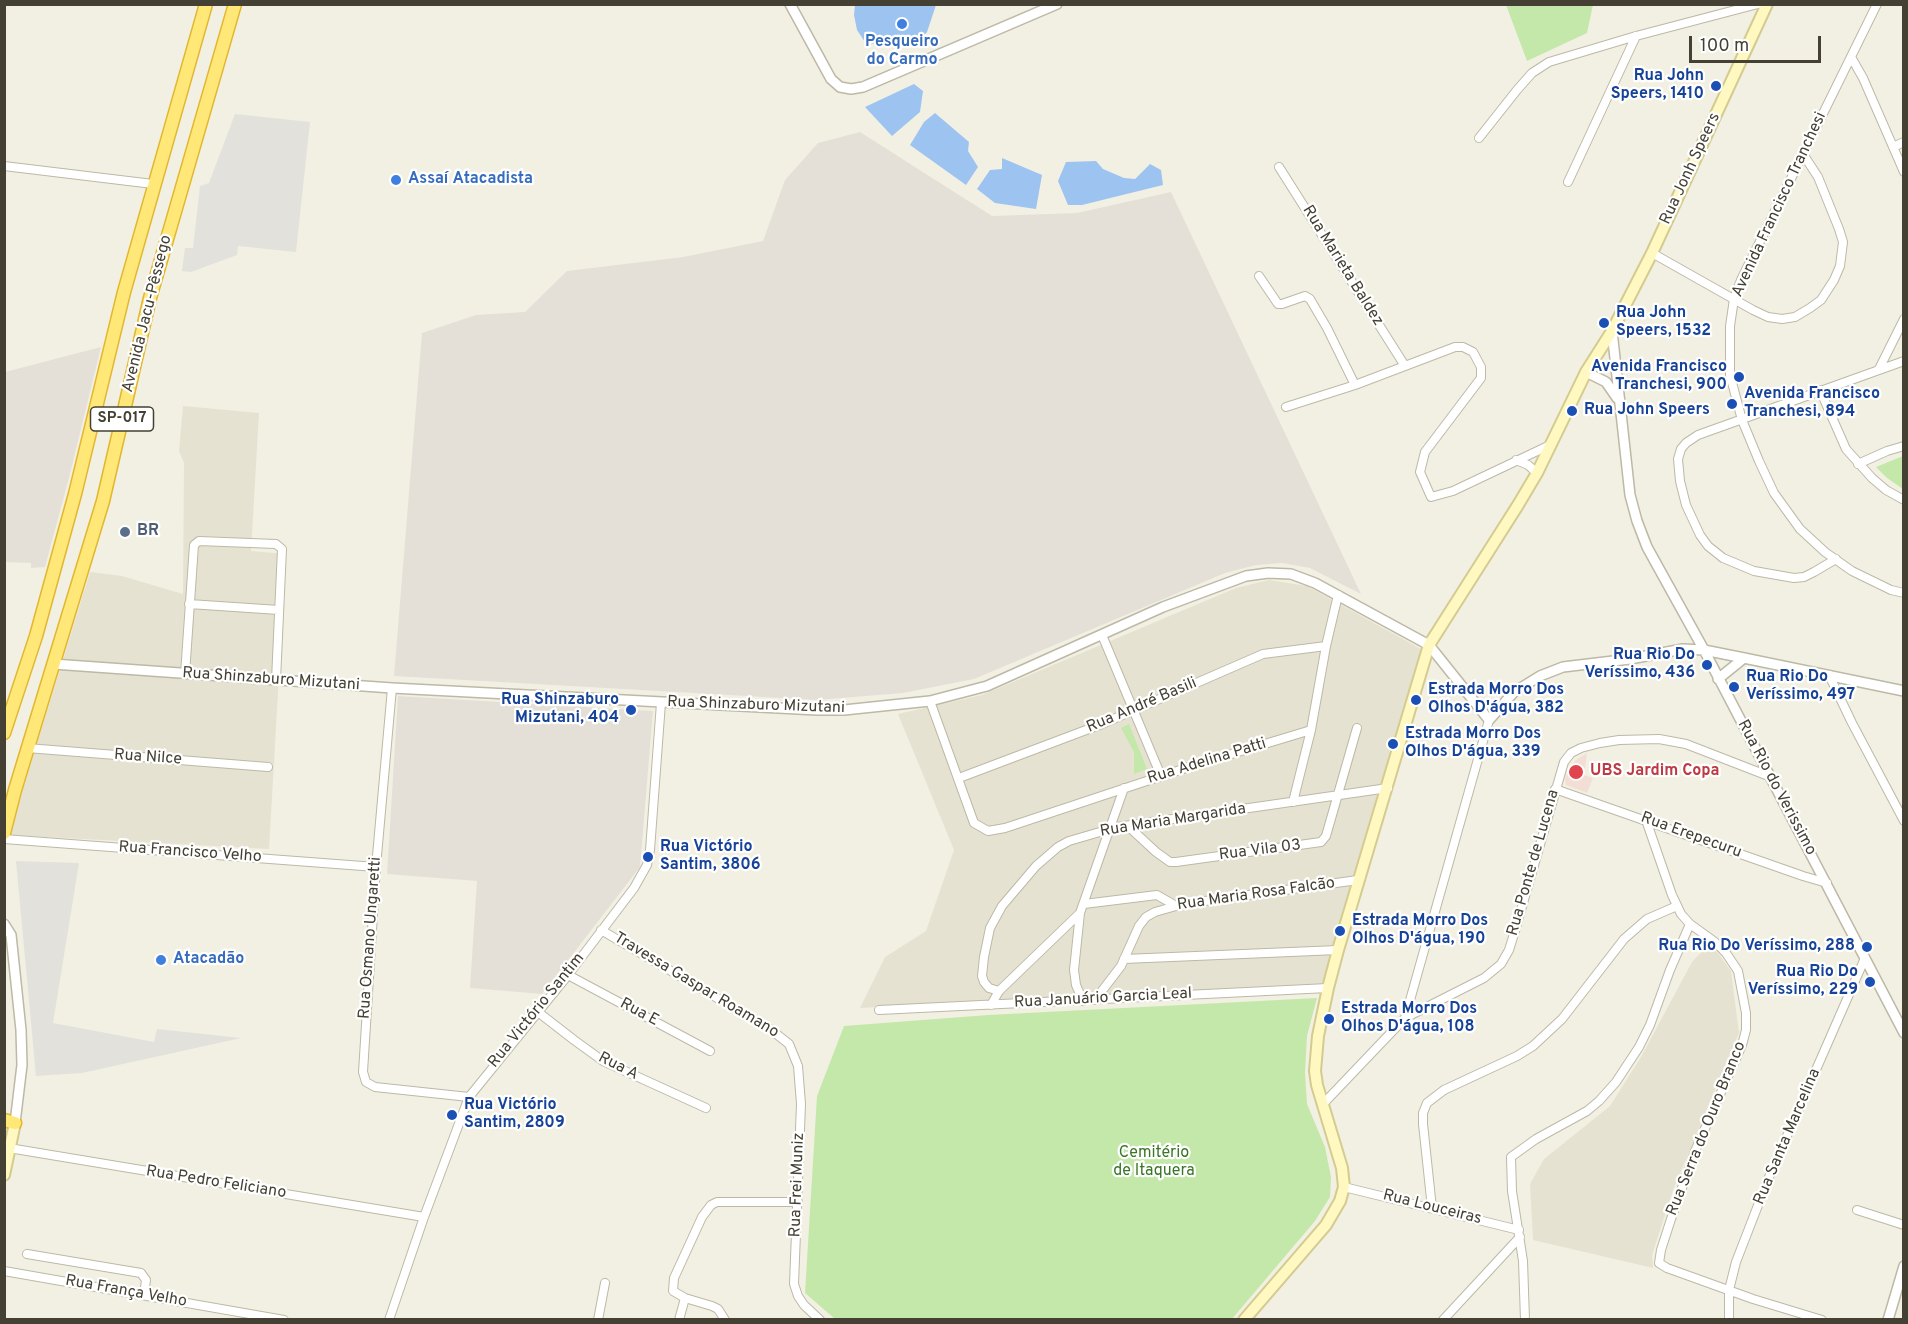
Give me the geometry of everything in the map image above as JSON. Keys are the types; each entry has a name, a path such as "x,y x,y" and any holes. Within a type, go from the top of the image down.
{"highway":[{"name":"Avenida Jacu-Pêssego","path":"4,732 36,636 75,494 121,303 153,184 206,4"},
{"name":"Avenida Jacu-Pêssego","path":"4,833 27,748 103,501 150,298 235,4"}],"main road":[{"name":"Rua Jonh Speers","path":"1344,1187 1342,1168 1315,1071 1318,1036 1338,950 1429,645 1537,473 1586,372 1612,331 1652,253 1767,4"},
{"path":"4,1175 9,1148 10,1121"},
{"path":"1246,1319 1326,1225 1340,1201 1344,1187"}],"street":[{"path":"790,4 831,79 840,87 850,89 863,87 1057,4"},
{"path":"1479,138 1532,73 1549,62 1758,4"},
{"name":"Avenida Francisco Tranchesi","path":"1877,4 1741,280 1734,299 1730,326 1730,375 1742,420 1773,493 1800,529 1825,552 1852,571 1891,590 1904,593"},
{"path":"1568,182 1636,36"},
{"path":"1851,57 1863,78 1904,172"},
{"path":"1893,147 1904,142"},
{"path":"1652,253 1768,317 1782,319 1795,317 1821,300 1840,266 1843,242 1818,177 1803,154"},
{"path":"4,166 153,184"},
{"name":"Rua Marieta Baldez","path":"1279,166 1405,366"},
{"path":"1259,276 1278,304 1305,296 1310,299 1355,385"},
{"path":"1879,369 1904,319"},
{"name":"Rua Rio do Verissimo","path":"1612,331 1630,495 1647,547 1704,650 1904,1033"},
{"path":"1286,407 1355,385 1455,347 1463,347 1473,352 1481,367 1481,378 1425,452 1420,472 1431,497 1453,491 1550,445"},
{"path":"1836,560 1804,577 1794,578 1754,571 1723,558 1708,546 1700,535 1686,505 1678,459 1681,449 1698,435 1904,361"},
{"path":"1586,372 1606,382 1620,403"},
{"path":"1820,390 1846,448 1858,464 1886,490 1904,500"},
{"path":"1858,464 1904,446"},
{"path":"1516,460 1528,465 1537,473"},
{"path":"185,674 193,548 196,542 276,544 282,549 276,680"},
{"name":"Rua Shinzaburo Mizutani","path":"53,664 392,688 835,710 930,701 987,686 1163,608 1246,576 1268,573 1291,574 1315,583 1429,645 1489,720"},
{"path":"1293,802 1311,730 1338,595"},
{"path":"189,604 279,610"},
{"path":"1102,635 1161,776"},
{"name":"Rua André Basili","path":"959,778 1134,712 1263,654 1326,646"},
{"path":"1323,1104 1405,1018 1489,720 1514,692 1540,676 1563,667 1630,659 1683,649 1704,650 1904,691"},
{"path":"1718,679 1744,658"},
{"path":"1829,675 1904,821"},
{"name":"Rua Osmano Ungaretti","path":"392,688 376,867 363,1072 370,1086 469,1097"},
{"path":"930,701 959,778"},
{"name":"Rua Victório Santim","path":"389,1320 424,1217 469,1097 568,975 634,888 647,865 661,703"},
{"name":"Rua Vila 03","path":"1128,826 1170,862 1310,845 1324,840 1358,728"},
{"name":"Rua Adelina Patti","path":"959,778 974,823 988,831 1005,828 1161,776 1311,730"},
{"name":"Rua Ponte de Lucena","path":"1405,1018 1484,978 1501,964 1514,934 1563,762 1571,753 1600,743 1659,739 1686,744 1771,777"},
{"name":"Rua Nilce","path":"27,748 268,767"},
{"path":"1083,1001 1076,985 1074,970 1080,913 1124,788"},
{"name":"Rua Maria Margarida","path":"999,990 989,988 982,976 990,928 1002,906 1036,866 1058,847 1069,841 1108,829 1388,788"},
{"name":"Rua Erepecuru","path":"1555,789 1827,883"},
{"path":"1525,1320 1523,1261 1512,1191 1511,1157 1536,1139 1587,1111 1616,1082 1640,1047 1690,924 1677,906 1646,820"},
{"name":"Rua Francisco Velho","path":"4,838 376,867"},
{"name":"Rua Maria Rosa Falcão","path":"1095,1000 1115,976 1139,926 1146,917 1164,908 1358,880"},
{"path":"1084,904 1157,895 1176,906"},
{"path":"1432,1208 1422,1118 1427,1103 1444,1090 1517,1056 1533,1046 1562,1019 1624,939 1647,919 1677,906"},
{"path":"991,1005 999,990 1080,913"},
{"path":"4,924 8,934 18,993 22,1065 10,1121"},
{"name":"Rua Serra do Ouro Branco","path":"1690,924 1715,942 1738,971 1745,999 1746,1030 1738,1056 1695,1151 1660,1250 1659,1263 1729,1290"},
{"name":"Travessa Gaspar Roamano","path":"601,930 770,1029 789,1044"},
{"path":"1124,959 1338,950"},
{"name":"Rua Santa Marcelina","path":"1729,1320 1729,1290 1736,1262 1769,1177 1865,958"},
{"name":"Rua E","path":"568,975 710,1051"},
{"name":"Rua Januário Garcia Leal","path":"879,1010 1328,988"},
{"name":"Rua A","path":"538,1012 603,1060 706,1108"},
{"name":"Rua Frei Muniz","path":"789,1044 798,1066 801,1104 794,1284 804,1305 820,1320"},
{"name":"Rua Pedro Feliciano","path":"9,1148 424,1217"},
{"name":"Rua Louceiras","path":"1344,1187 1432,1208 1520,1234"},
{"path":"725,1320 712,1306 685,1298 674,1291 674,1278 692,1236 711,1205 729,1201 798,1202"},
{"path":"1857,1210 1904,1226"},
{"path":"1443,1320 1520,1234"},
{"path":"27,1254 141,1273 146,1280 144,1295"},
{"path":"1888,1320 1904,1266"},
{"name":"Rua França Velho","path":"4,1271 284,1320"},
{"path":"598,1320 605,1283"},
{"path":"1729,1290 1803,1317 1822,1320"},
{"path":"679,1320 685,1298"}],"shaded area":[{"path":"235,114 310,122 296,252 238,246 237,255 191,272 182,271 185,248 193,248 200,186 209,183"},
{"path":"860,132 992,216 1077,213 1171,192 1361,594 1310,568 1282,563 1256,565 1225,573 974,679 903,693 817,700 394,676 422,333 476,315 525,312 567,271 683,257 763,241 785,180 818,143"},
{"path":"101,347 45,567 31,568 31,563 5,562 5,372"},
{"path":"183,406 259,413 251,551 286,554 269,849 9,835 90,572 122,576 183,594 184,463 179,451"},
{"path":"1269,580 1307,586 1421,649 1327,985 860,1008 885,957 926,931 954,850 898,714 982,695 1236,588"},
{"path":"398,696 653,711 640,867 542,994 470,988 477,881 387,874"},
{"name":"UBS Jardim Copa","path":"1587,753 1584,775 1593,778 1587,793 1566,785 1565,780 1569,767"},
{"path":"16,861 79,863 53,1023 154,1042 157,1029 241,1038 82,1073 36,1076"},
{"path":"1707,946 1718,953 1731,971 1739,1033 1673,1190 1652,1255 1653,1268 1533,1240 1530,1184 1544,1159 1610,1106 1641,1057 1692,962"}],"green space":[{"path":"1506,4 1593,5 1587,33 1527,61"},
{"path":"1904,456 1903,489 1876,467"},
{"path":"1129,724 1147,769 1134,774 1134,752 1121,728"},
{"name":"Cemitério de Itaquera","path":"1317,998 1307,1036 1305,1073 1307,1104 1325,1147 1331,1177 1330,1197 1315,1221 1232,1319 835,1319 805,1293 817,1096 844,1026 988,1015"}],"water":[{"path":"855,4 936,5 927,32 921,39 902,45 883,46 865,42 857,30 854,15"},
{"path":"914,84 923,91 920,112 892,136 865,107"},
{"path":"935,113 969,142 968,151 978,167 966,185 910,145 924,122"},
{"path":"1002,158 1042,175 1036,209 995,203 977,189 990,170 1002,169"},
{"path":"1096,161 1103,169 1124,178 1135,179 1150,164 1161,170 1163,185 1082,205 1068,205 1058,181 1066,162"}],"place":[{"name":"Pesqueiro do Carmo","path":"902,24"},
{"name":"Rua John Speers, 1410","path":"1716,86"},
{"name":"Assaí Atacadista","path":"396,180"},
{"name":"Rua John Speers, 1532","path":"1604,323"},
{"name":"Avenida Francisco Tranchesi, 900","path":"1739,377"},
{"name":"Avenida Francisco Tranchesi, 894","path":"1732,404"},
{"name":"Rua John Speers","path":"1572,411"},
{"name":"BR","path":"125,532"},
{"name":"Rua Rio Do Veríssimo, 436","path":"1707,665"},
{"name":"Rua Rio Do Veríssimo, 497","path":"1734,687"},
{"name":"Estrada Morro Dos Olhos D'água, 382","path":"1416,700"},
{"name":"Rua Shinzaburo Mizutani, 404","path":"631,710"},
{"name":"Estrada Morro Dos Olhos D'água, 339","path":"1393,744"},
{"name":"UBS Jardim Copa","path":"1576,772"},
{"name":"Rua Victório Santim, 3806","path":"648,857"},
{"name":"Estrada Morro Dos Olhos D'água, 190","path":"1340,931"},
{"name":"Rua Rio Do Veríssimo, 288","path":"1867,947"},
{"name":"Atacadão","path":"161,960"},
{"name":"Rua Rio Do Veríssimo, 229","path":"1870,982"},
{"name":"Estrada Morro Dos Olhos D'água, 108","path":"1329,1019"},
{"name":"Rua Victório Santim, 2809","path":"452,1115"}]}
